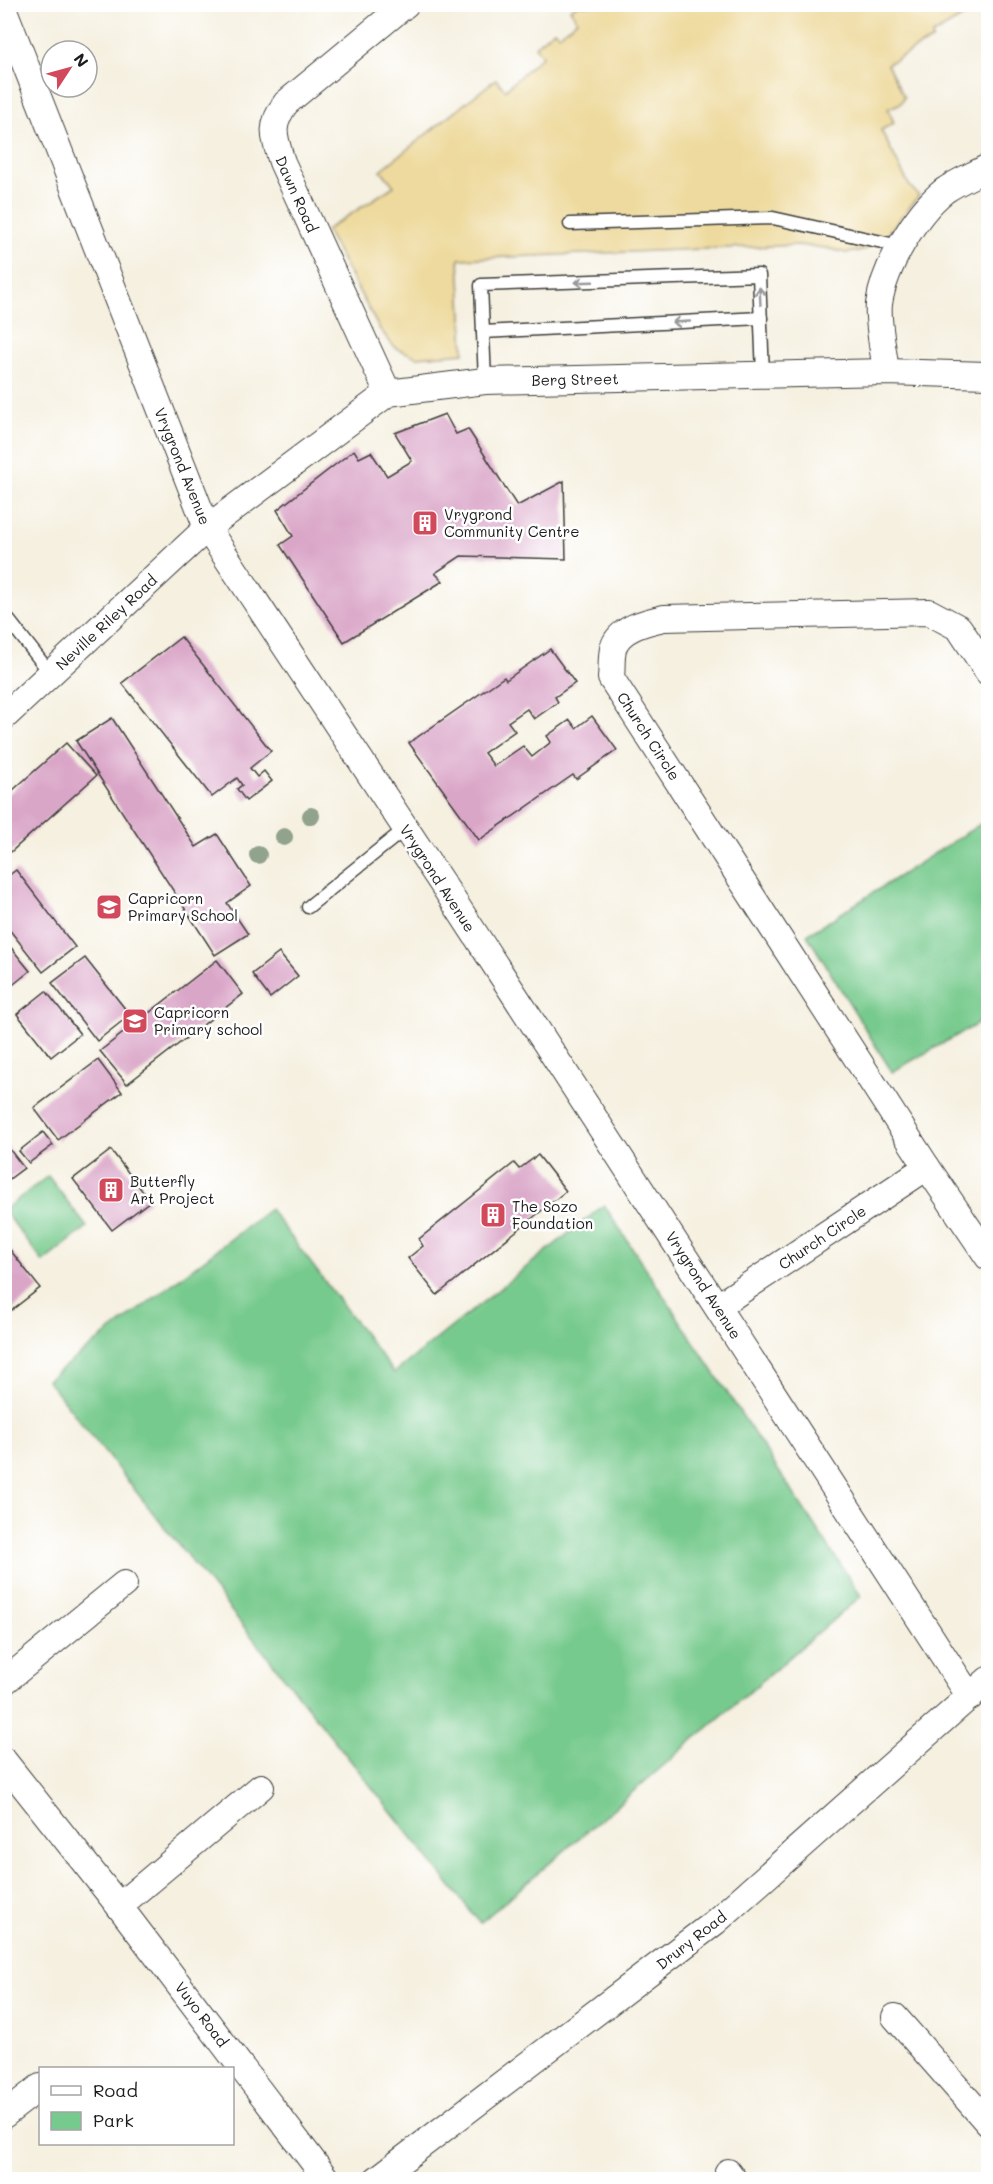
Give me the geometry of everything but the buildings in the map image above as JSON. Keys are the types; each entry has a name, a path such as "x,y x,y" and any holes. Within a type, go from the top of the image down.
{"street":[{"name":"Dawn Road","path":"388,393 282,162 274,129 275,117 286,104 406,4"},
{"name":"Vrygrond Avenue","path":"4,10 207,528 406,828 970,1696"},
{"path":"886,372 879,306 887,271 900,246 935,199 956,183 988,167"},
{"name":"Berg Street","path":"207,528 388,393 485,381 886,372 988,375"},
{"name":"Neville Riley Road","path":"4,717 207,528"},
{"name":"Church Circle","path":"988,672 959,628 929,612 664,618 627,630 613,647 611,678 927,1167 988,1257"},
{"name":"Church Circle","path":"718,1306 927,1167"},
{"path":"4,1682 124,1584"},
{"name":"Drury Road","path":"376,2180 715,1922 988,1680"},
{"name":"Vuyo Road","path":"4,1761 119,1905 327,2180"},
{"path":"119,1905 261,1787"},
{"path":"895,2017 988,2123"},
{"path":"4,2115 39,2088"}],"lane":[{"path":"570,224 773,218 900,246"},
{"path":"485,381 481,285 759,275 763,375"},
{"path":"483,332 761,318"},
{"path":"4,614 51,674"},
{"path":"308,907 406,828"}],"green space":[{"path":"988,819 988,1018 892,1072 807,935"},
{"path":"48,1176 87,1227 43,1262 5,1209"},
{"path":"604,1205 861,1596 480,1923 47,1380 270,1209 394,1373"}],"sand":[{"path":"973,4 975,10 932,35 933,39 887,64 904,97 901,103 888,109 894,123 881,130 909,185 919,196 885,236 863,251 846,253 798,245 459,259 464,353 417,357 395,348 379,328 326,230 394,186 381,170 496,79 505,90 542,56 535,46 554,30 559,35 577,20 570,9 577,5"}],"place":[{"name":"Vrygrond Community Centre","path":"425,523"},
{"name":"Capricorn Primary School","path":"109,907"},
{"name":"Capricorn Primary school","path":"135,1021"},
{"name":"Butterfly Art Project","path":"111,1190"},
{"name":"The Sozo Foundation","path":"493,1215"}]}
